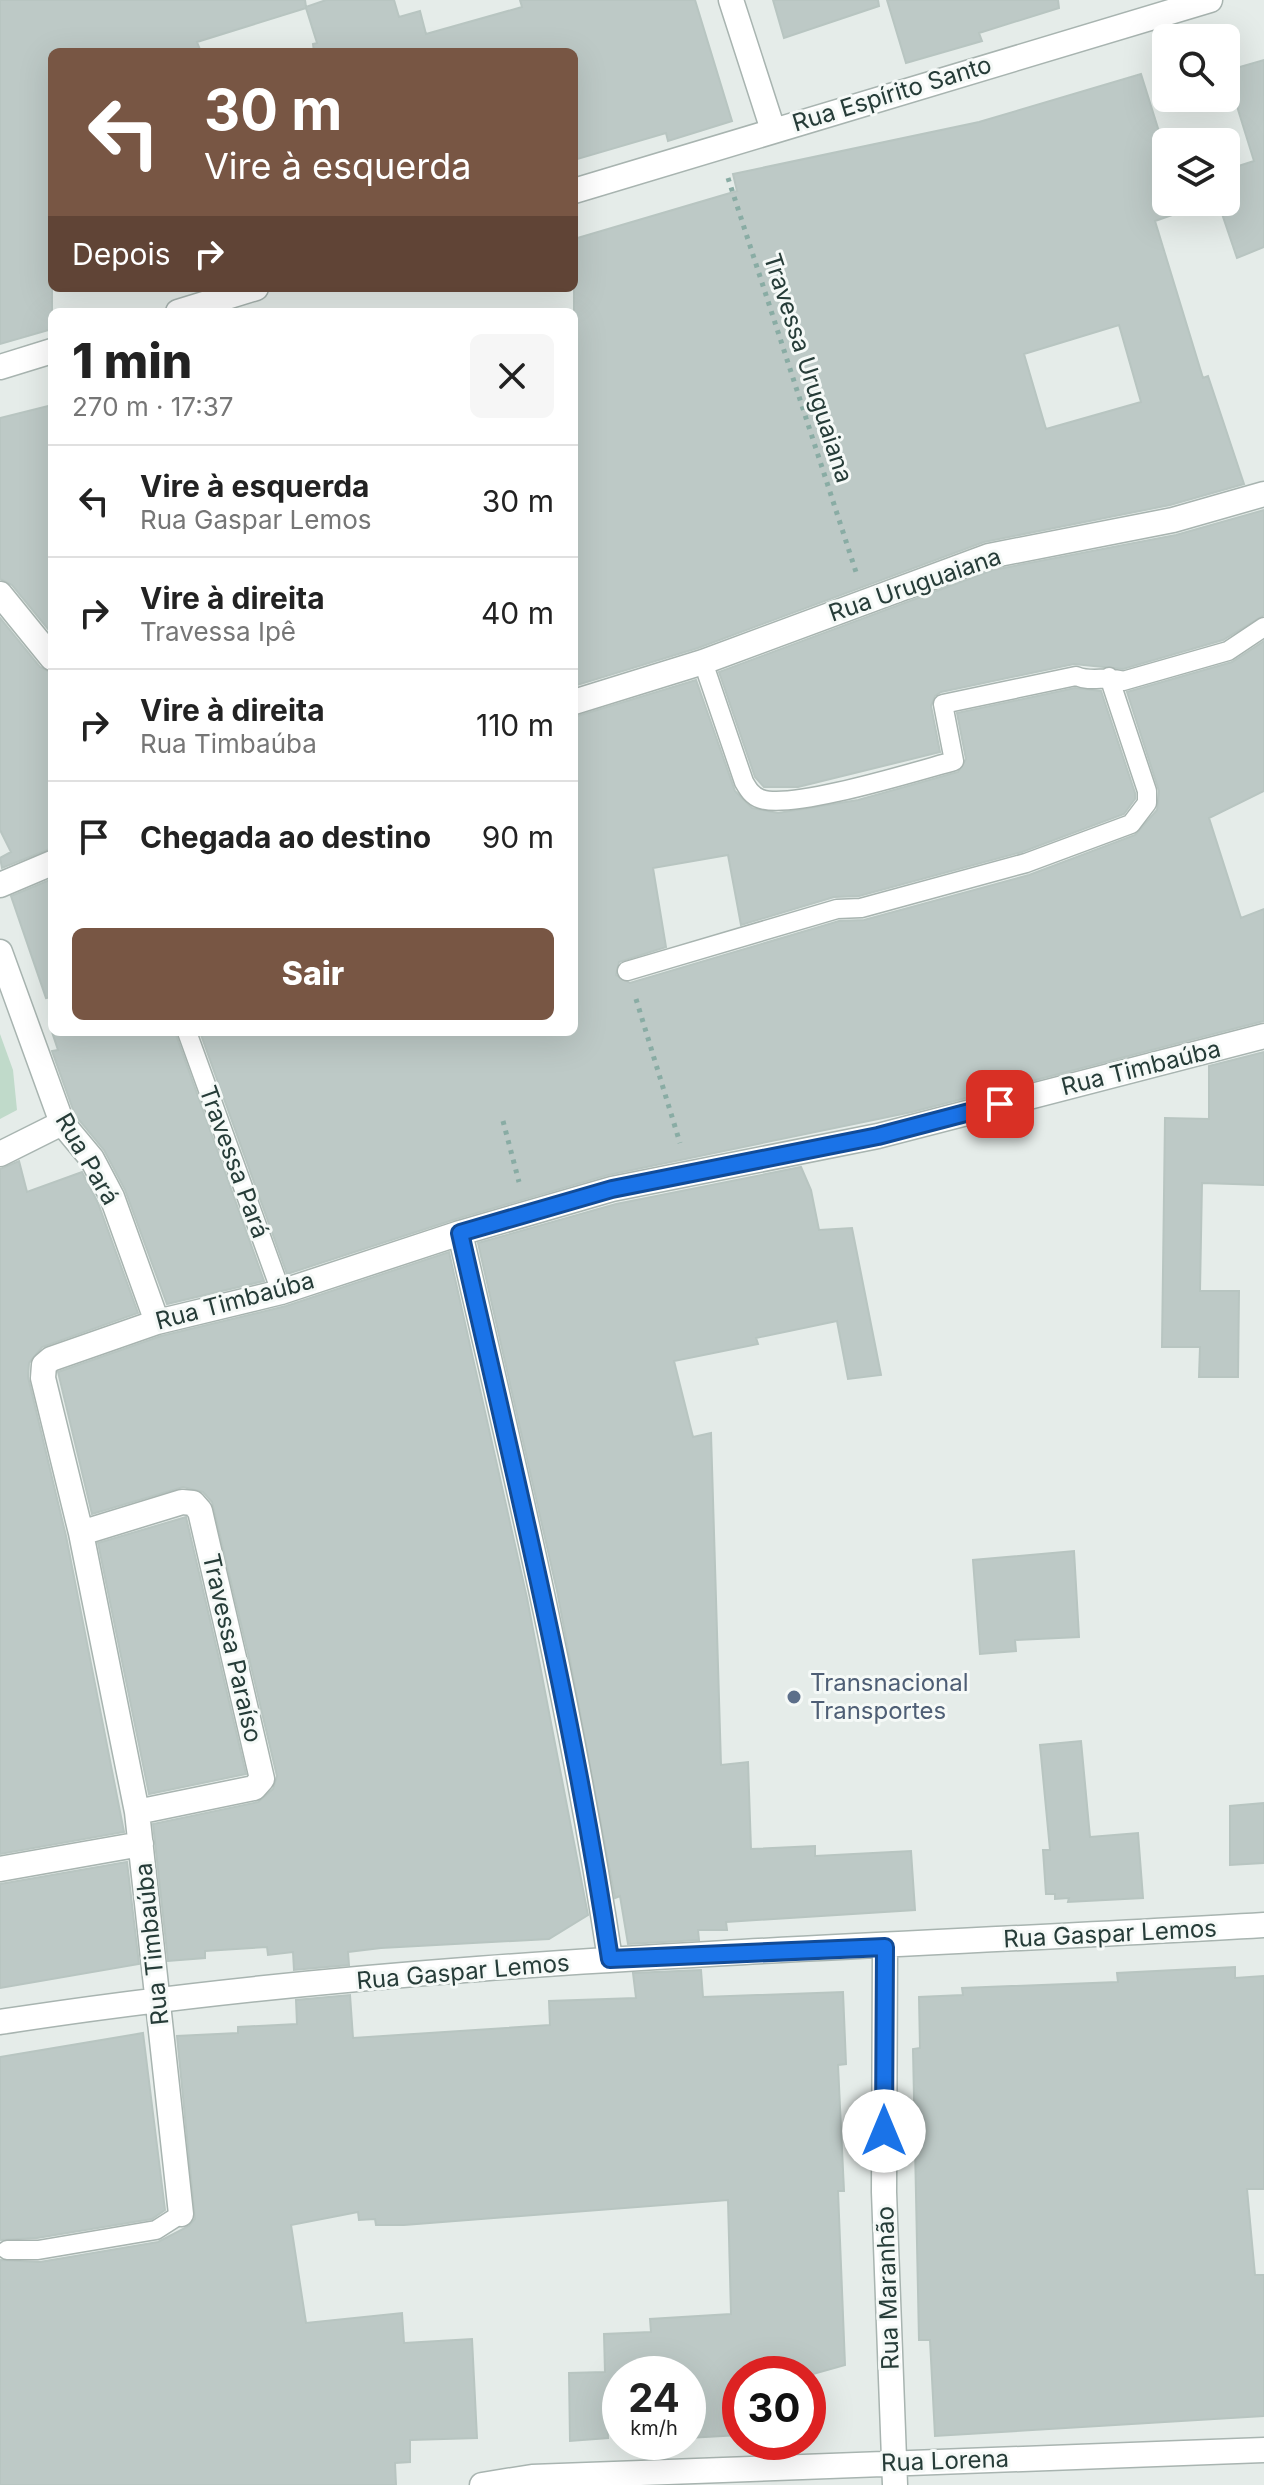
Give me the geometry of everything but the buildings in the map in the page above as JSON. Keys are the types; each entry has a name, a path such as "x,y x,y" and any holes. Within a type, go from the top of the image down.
{"street":[{"path":"731,0 773,130"},
{"name":"Rua Espírito Santo","path":"578,190 1210,0"},
{"path":"191,308 243,292"},
{"path":"0,367 48,352"},
{"name":"Rua Uruguaiana","path":"578,701 703,662 989,556 1173,520 1264,494"},
{"path":"0,594 48,653"},
{"path":"0,885 48,865"},
{"name":"Rua Pará","path":"0,952 62,1123 92,1159 112,1197 157,1322"},
{"name":"Rua Timbaúba","path":"181,2214 137,1812 81,1533 43,1378 44,1365 51,1359 157,1322 281,1292 460,1233 612,1189 878,1136 1264,1036"},
{"path":"0,1154 62,1123"},
{"path":"460,1233 553,1632 588,1811 610,1959"},
{"name":"Travessa Paraíso","path":"81,1533 182,1502 193,1503 200,1511 262,1779 254,1788 137,1812"},
{"path":"0,1869 141,1844"},
{"name":"Rua Gaspar Lemos","path":"0,2022 157,2000 610,1959 1264,1925"},
{"name":"Rua Maranhão","path":"885,1947 884,2192 895,2474"},
{"name":"Rua Lorena","path":"482,2485 532,2477 895,2474 1264,2450"}],"lane":[{"path":"703,662 744,782 751,794 763,800 835,793 954,761 943,704 1076,676 1086,680 1109,677 1123,681 1228,651 1264,627"},
{"path":"627,971 837,909 861,908 1026,863 1131,824 1147,803 1147,791 1109,677"},
{"name":"Travessa Pará","path":"188,1036 281,1292"},
{"path":"7,2250 38,2250 156,2230 181,2214"}],"path":[{"name":"Travessa Uruguaiana","path":"718,147 865,601"},
{"path":"627,971 689,1174"},
{"path":"503,1121 527,1214"}],"green space":[{"path":"0,1034 13,1070 17,1110 0,1119"}],"place":[{"name":"Transnacional Transportes","path":"794,1697"}],"route":[{"path":"884,2131 885,1947 610,1959 588,1811 553,1632 460,1233 612,1189 878,1136 1000,1104"}]}
